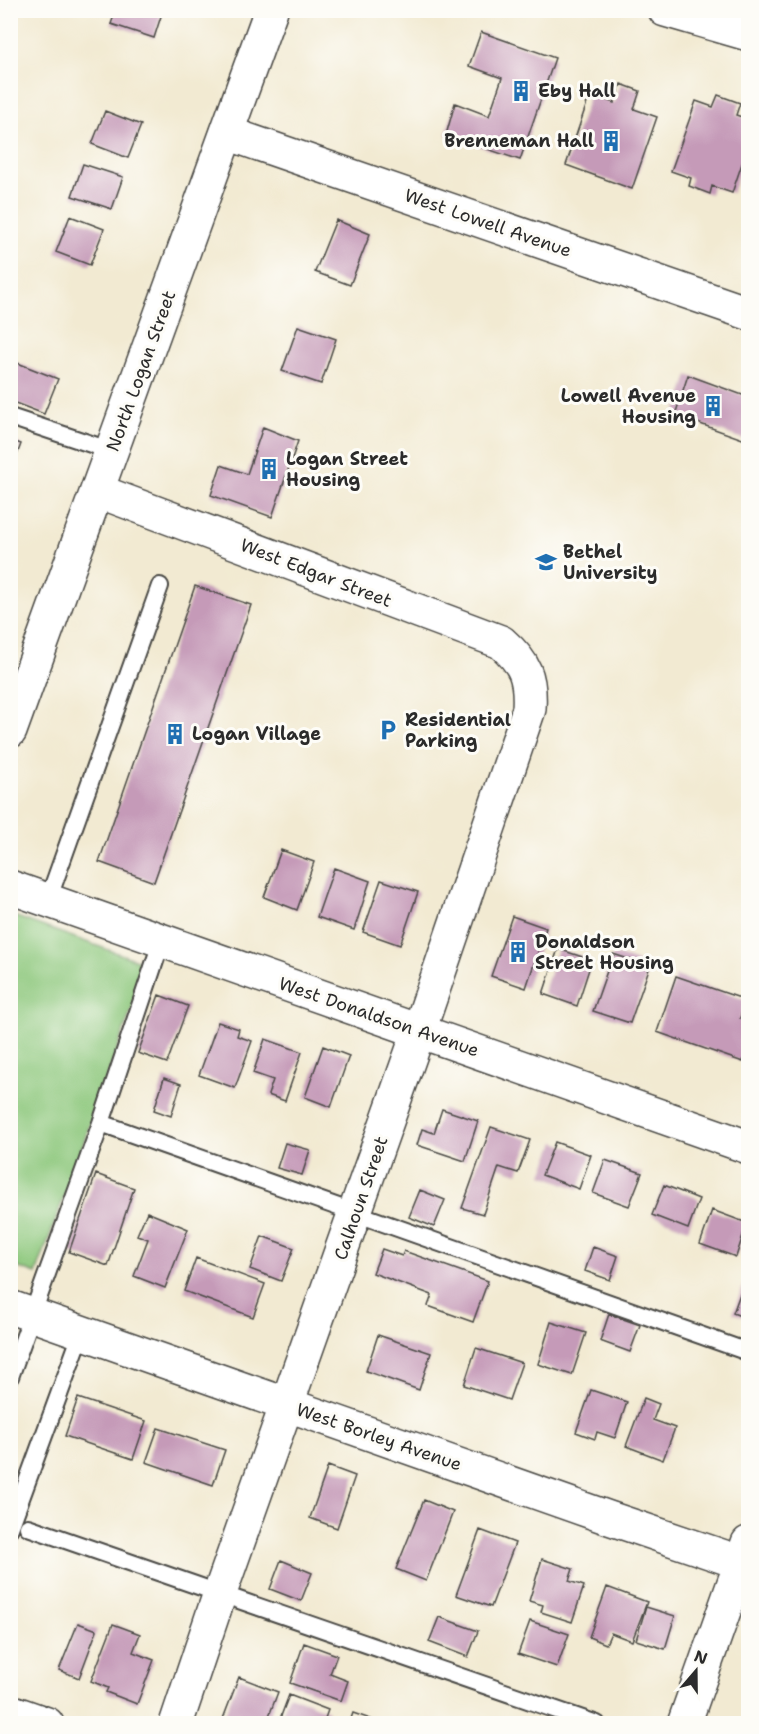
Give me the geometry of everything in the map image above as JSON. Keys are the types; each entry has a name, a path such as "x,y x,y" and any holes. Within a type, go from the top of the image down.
{"street":[{"name":"North Logan Street","path":"10,731 271,10"},
{"path":"665,10 748,34"},
{"name":"West Lowell Avenue","path":"227,133 748,313"},
{"name":"West Edgar Street","path":"98,491 501,642 525,669"},
{"name":"Calhoun Street","path":"176,1724 220,1593 356,1213 529,709 530,691 525,669"},
{"name":"West Donaldson Avenue","path":"10,887 748,1147"},
{"name":"West Borley Avenue","path":"22,1311 609,1518 746,1557"},
{"path":"684,1724 746,1557"},
{"path":"10,1711 47,1724"}],"lane":[{"path":"10,417 112,451"},
{"path":"48,900 160,586"},
{"path":"10,1377 22,1311 101,1123 162,940"},
{"path":"101,1123 748,1352"},
{"path":"10,1527 82,1332"},
{"path":"28,1527 597,1724"}],"green space":[{"path":"11,915 148,964 36,1274 11,1265"}],"building":[{"path":"116,10 163,10 154,38 111,24"},
{"name":"Eby Hall","path":"481,32 555,58 520,160 446,135 455,103 489,116 502,78 469,66"},
{"name":"Brenneman Hall","path":"621,84 640,91 634,109 657,117 632,189 566,165 590,94 614,103"},
{"path":"718,95 740,103 736,115 748,119 748,146 732,193 712,186 710,194 689,186 691,178 671,171 696,101 713,107"},
{"path":"105,111 141,125 128,158 92,144"},
{"path":"83,164 123,177 112,209 72,196"},
{"path":"70,216 104,229 90,265 56,252"},
{"path":"336,220 370,234 350,285 315,272"},
{"path":"298,326 336,339 321,384 282,371"},
{"path":"10,360 58,379 44,414 10,401"},
{"name":"Lowell Avenue Housing","path":"688,375 748,397 748,441 675,415"},
{"name":"Logan Street Housing","path":"263,427 298,441 272,517 211,495 221,465 247,474"},
{"path":"10,440 21,444 11,471 10,471"},
{"name":"Logan Village","path":"195,586 251,605 154,882 99,862"},
{"path":"281,850 314,862 297,910 264,897"},
{"path":"334,868 370,881 354,930 317,917"},
{"path":"381,880 418,892 400,945 363,932"},
{"name":"Donaldson Street Housing","path":"512,916 546,928 526,988 491,976"},
{"path":"558,949 592,960 577,1006 543,994"},
{"path":"613,954 650,966 630,1023 593,1011"},
{"path":"676,976 746,1000 740,1018 748,1021 748,1046 743,1062 657,1032"},
{"path":"159,995 188,1006 167,1063 138,1053"},
{"path":"218,1022 239,1029 237,1036 252,1041 235,1088 199,1075"},
{"path":"265,1039 302,1052 285,1101 268,1095 273,1080 253,1073"},
{"path":"323,1046 349,1056 331,1107 305,1097"},
{"path":"164,1078 181,1084 171,1116 154,1110"},
{"path":"442,1109 478,1121 465,1161 417,1145 422,1129 434,1133"},
{"path":"491,1127 530,1140 518,1173 499,1167 483,1214 462,1208"},
{"path":"555,1142 591,1155 579,1189 542,1175"},
{"path":"285,1143 310,1150 302,1175 277,1168"},
{"path":"605,1160 642,1173 629,1206 593,1193"},
{"path":"96,1174 134,1188 108,1266 69,1252"},
{"path":"664,1185 699,1199 688,1229 652,1215"},
{"path":"420,1190 445,1200 434,1227 409,1217"},
{"path":"712,1210 747,1223 736,1257 700,1244"},
{"path":"147,1212 188,1229 165,1288 134,1276 148,1239 137,1235"},
{"path":"262,1236 294,1248 281,1281 250,1269"},
{"path":"593,1247 618,1256 610,1280 585,1271"},
{"path":"382,1249 402,1256 404,1251 488,1281 473,1322 428,1306 432,1295 373,1273"},
{"path":"196,1258 265,1284 253,1317 184,1291"},
{"path":"748,1272 748,1319 733,1313"},
{"path":"609,1314 640,1325 630,1352 600,1341"},
{"path":"551,1322 586,1333 572,1375 538,1364"},
{"path":"378,1335 431,1353 419,1390 366,1371"},
{"path":"476,1348 522,1363 509,1400 464,1385"},
{"path":"591,1390 627,1402 615,1438 597,1432 595,1439 576,1432"},
{"path":"78,1398 146,1421 133,1459 65,1436"},
{"path":"644,1398 659,1404 653,1420 675,1428 663,1460 626,1446"},
{"path":"158,1428 225,1450 213,1485 146,1462"},
{"path":"328,1466 355,1476 337,1528 310,1518"},
{"path":"424,1500 453,1512 426,1581 396,1569"},
{"path":"480,1530 515,1543 491,1607 456,1595"},
{"path":"542,1559 573,1569 569,1581 584,1586 572,1622 541,1612 543,1605 529,1601"},
{"path":"281,1560 312,1573 301,1601 270,1589"},
{"path":"607,1587 647,1602 632,1641 611,1633 606,1644 589,1637"},
{"path":"646,1607 675,1616 665,1649 636,1640"},
{"path":"439,1617 478,1631 468,1657 429,1642"},
{"path":"530,1621 569,1634 557,1667 518,1654"},
{"path":"78,1623 97,1630 79,1678 59,1670"},
{"path":"113,1624 140,1634 133,1652 154,1660 137,1704 106,1692 108,1688 91,1681"},
{"path":"304,1643 337,1655 330,1674 348,1681 341,1701 290,1683"},
{"path":"239,1677 278,1692 266,1724 221,1724"},
{"path":"289,1695 328,1710 323,1724 278,1724"},
{"path":"353,1713 382,1723 382,1724 349,1724"}],"place":[{"name":"Eby Hall","path":"521,91"},
{"name":"Brenneman Hall","path":"611,141"},
{"name":"Lowell Avenue Housing","path":"713,406"},
{"name":"Logan Street Housing","path":"269,469"},
{"name":"Bethel University","path":"546,562"},
{"name":"Residential Parking","path":"388,730"},
{"name":"Logan Village","path":"175,734"},
{"name":"Donaldson Street Housing","path":"518,952"}]}
